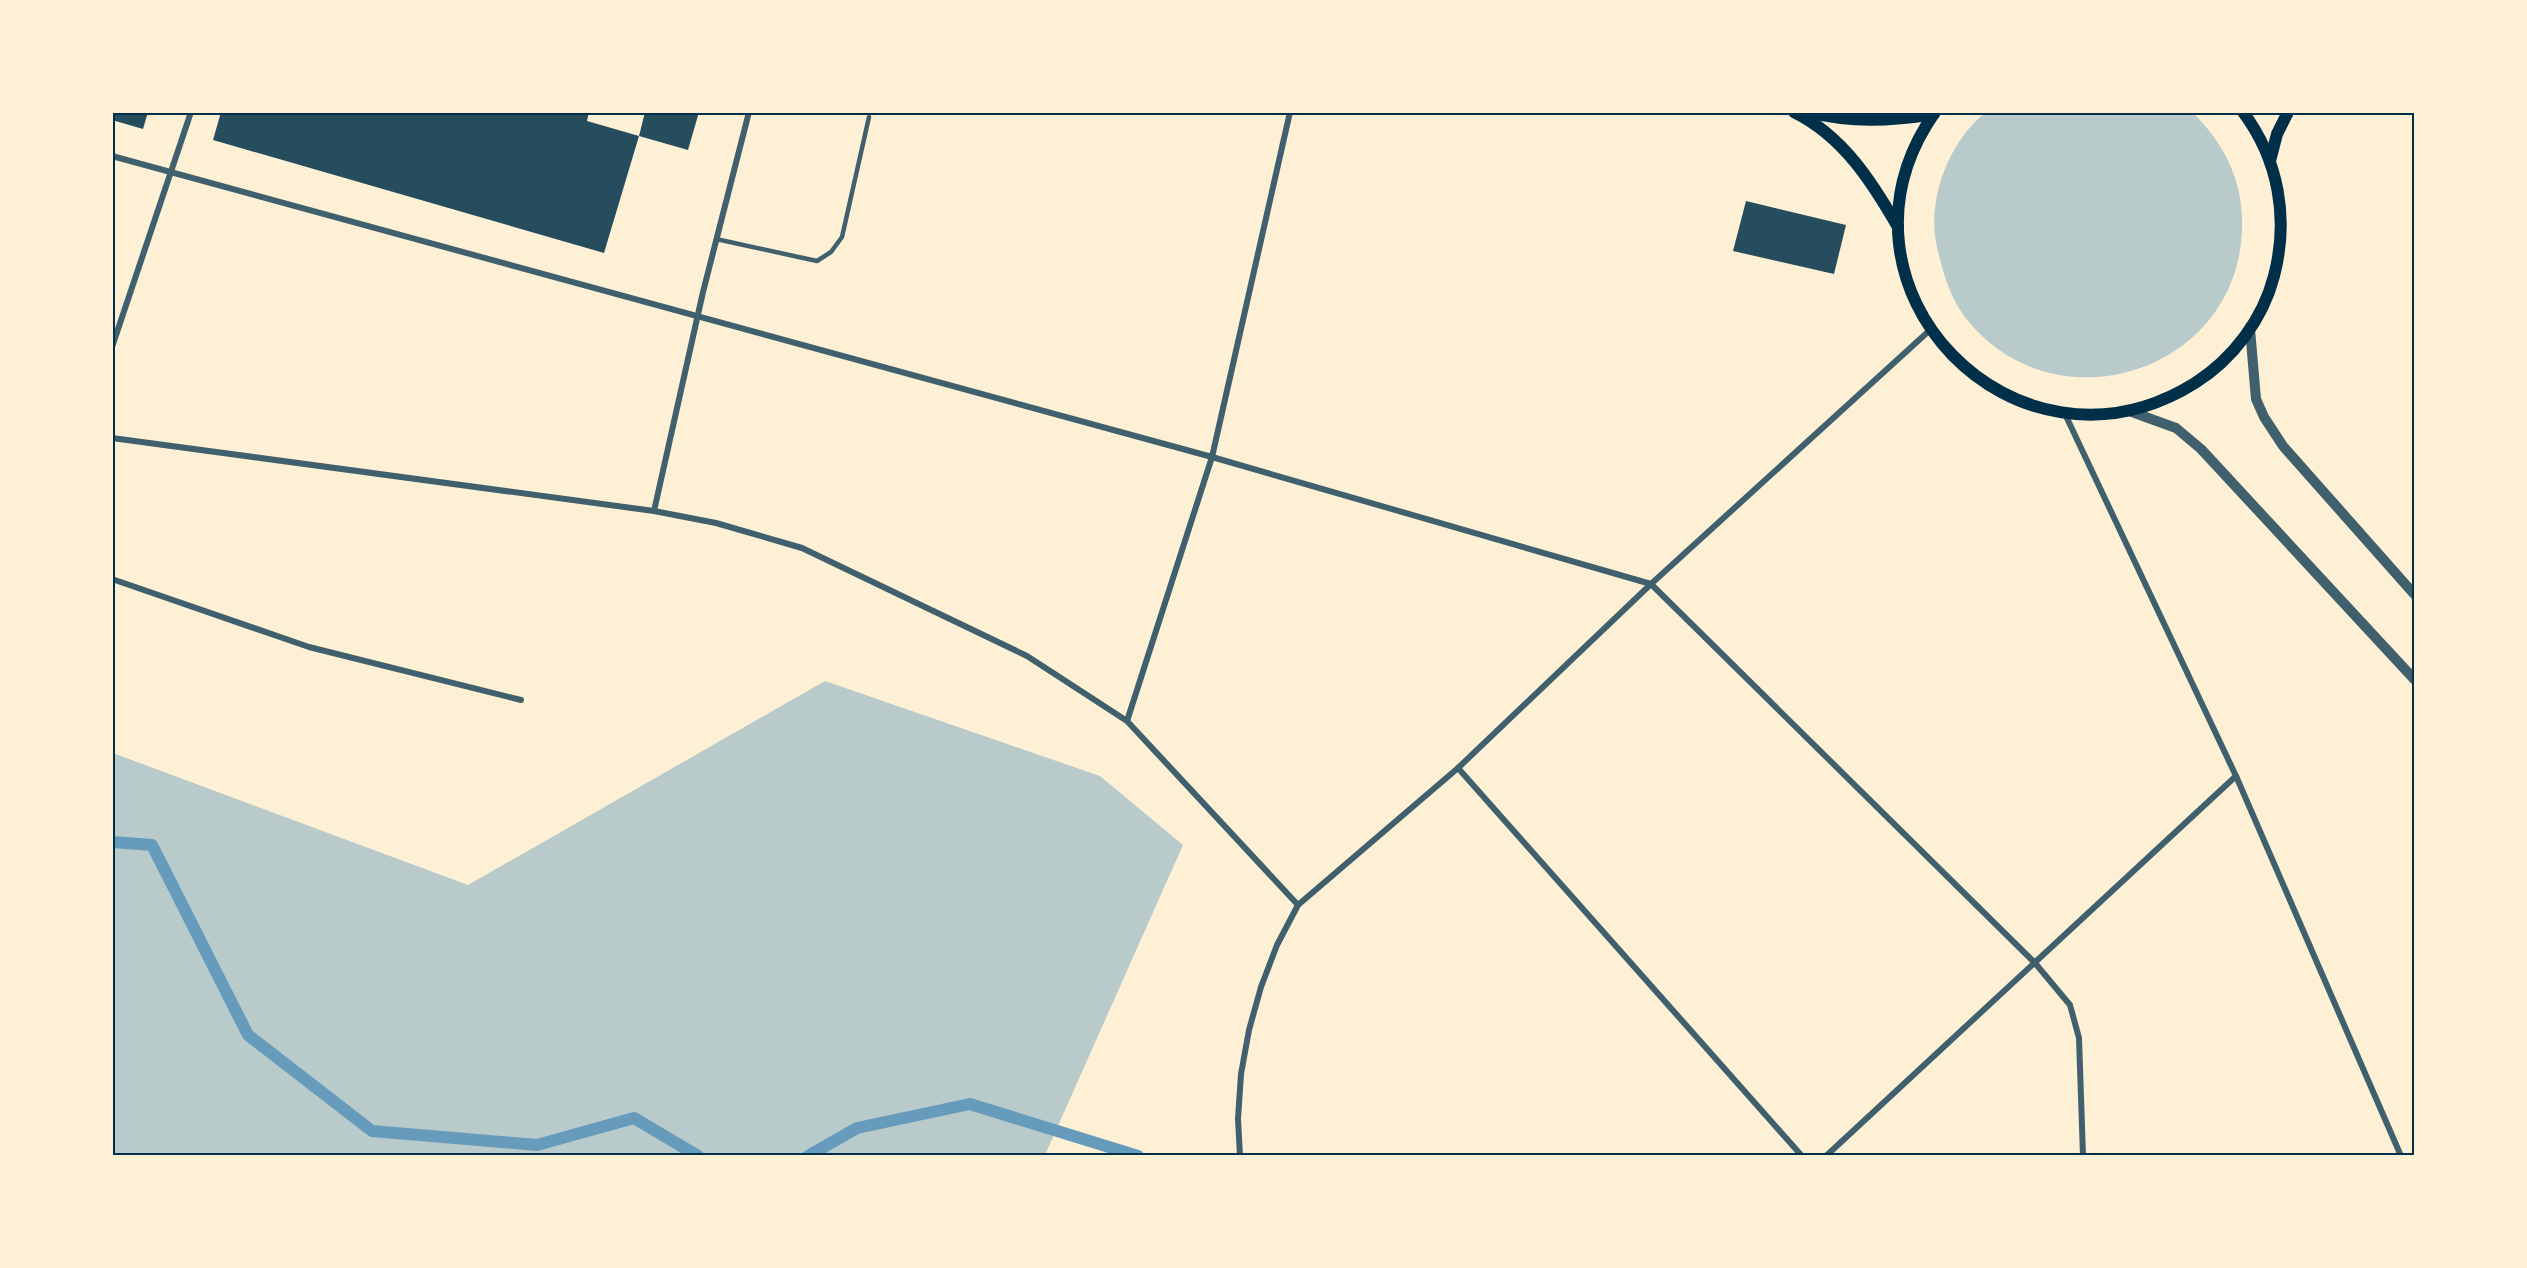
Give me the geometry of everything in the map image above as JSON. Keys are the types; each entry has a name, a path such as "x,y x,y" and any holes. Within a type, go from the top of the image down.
{"main road":[{"path":"1794,112 1806,118 1844,148 1874,185 1898,227"},
{"path":"1808,112 1864,121 1899,120 1935,113"},
{"path":"1935,113 1919,140 1907,168 1898,227 1905,276 1930,330 1951,356 1975,378 2002,395 2033,407 2065,414 2108,414 2129,411 2179,393 2206,376 2231,354 2250,329 2266,299 2279,260 2281,210 2270,160 2255,128 2243,112"},
{"path":"2270,160 2277,134 2288,112"}],"street":[{"path":"112,347 191,112"},
{"path":"654,512 716,239 749,112"},
{"path":"1127,721 1212,457 1290,112"},
{"path":"112,156 1212,457 1652,584 2035,963 2070,1005 2079,1038 2083,1155"},
{"path":"2250,329 2256,399 2264,417 2283,446 2415,594"},
{"path":"1240,1155 1238,1119 1241,1074 1249,1030 1273,956 1298,905 1458,768 1652,584 1930,330"},
{"path":"2129,411 2175,428 2201,449 2415,679"},
{"path":"2065,414 2236,776 2401,1155"},
{"path":"112,438 654,512 716,523 802,548 830,559 1028,656 1127,721 1298,905"},
{"path":"112,579 309,647 521,700"},
{"path":"1458,768 1802,1155"},
{"path":"1826,1155 2236,776"}],"lane":[{"path":"716,239 817,261 831,252 842,237 869,117"}],"shaded area":[{"path":"1985,113 2193,113 2214,138 2230,165 2236,180 2242,212 2242,229 2233,278 2210,319 2177,349 2137,369 2093,377 2048,373 2005,354 1968,321 1956,304 1945,276 1934,229 1935,211 1943,173 1951,156 1972,125"},
{"path":"825,681 1100,776 1183,845 1045,1155 113,1155 113,753 468,885"}],"building":[{"path":"112,112 148,112 143,129 112,120"},
{"path":"221,112 589,112 587,121 639,136 604,253 213,140"},
{"path":"645,112 699,112 688,150 639,136"},
{"path":"1746,201 1846,225 1834,274 1733,251"}],"waterway":[{"path":"112,842 152,845 248,1035 372,1131 537,1145 634,1118 698,1156"},
{"path":"808,1156 857,1128 970,1104 1138,1156"}]}
